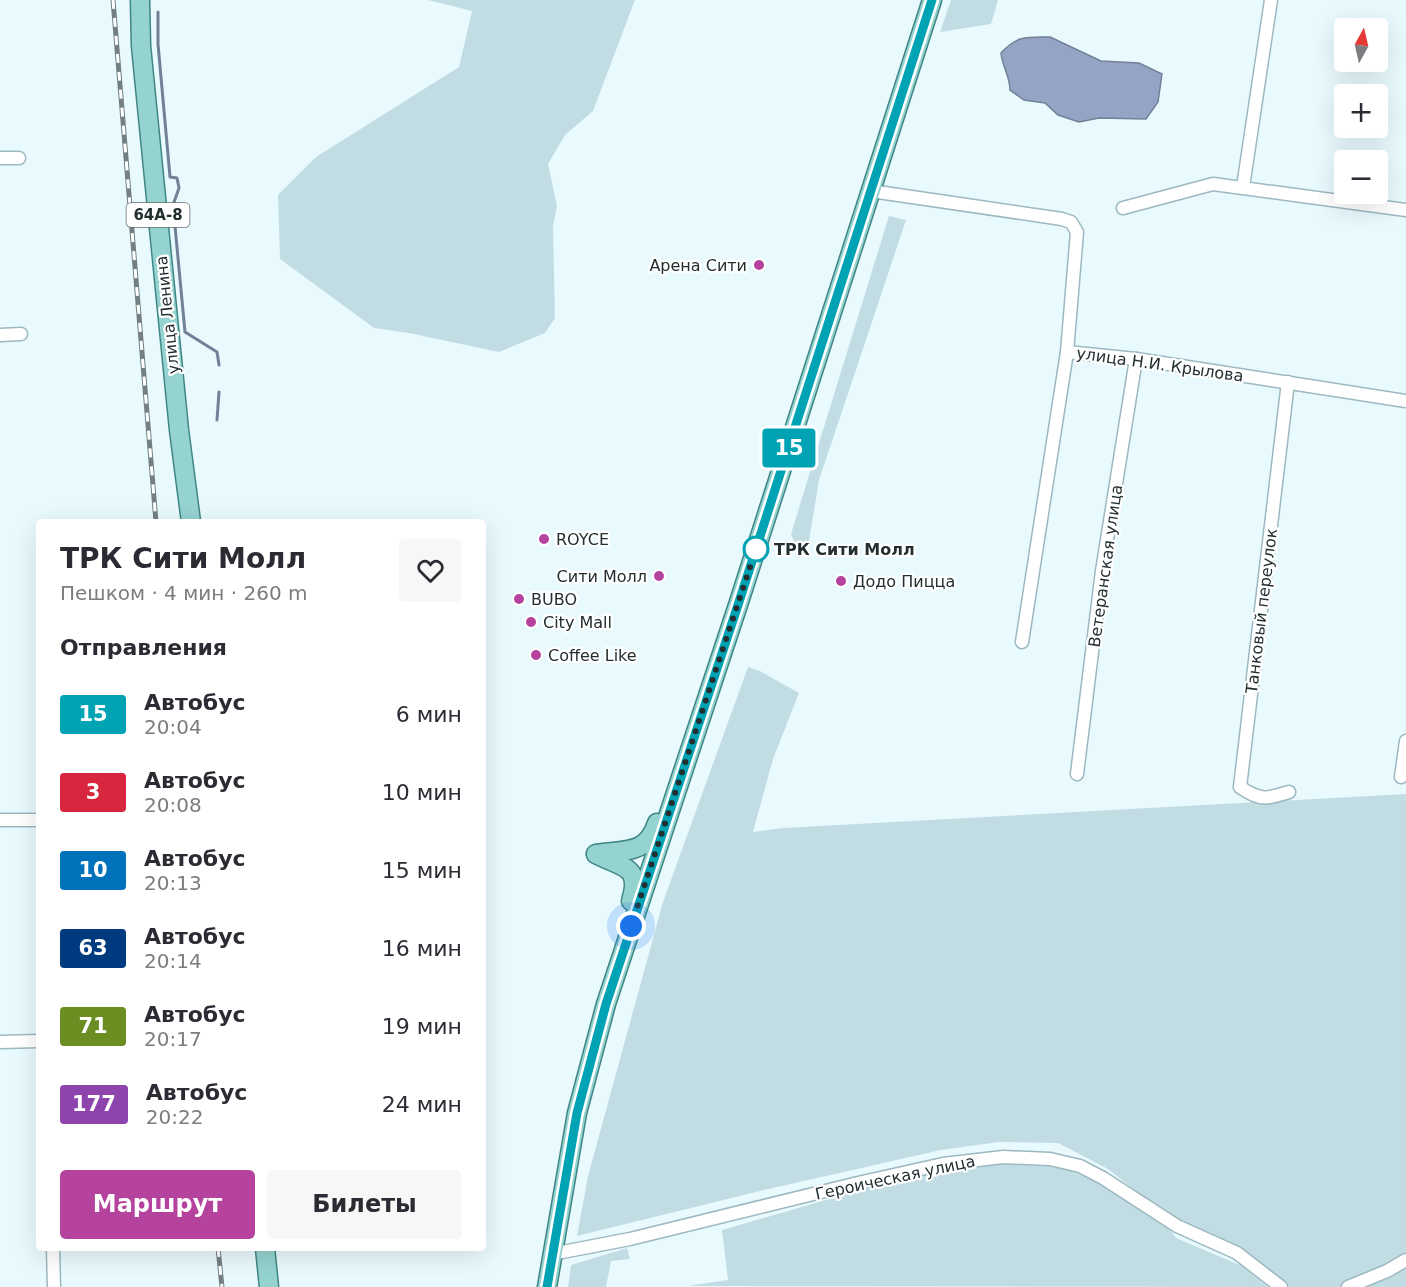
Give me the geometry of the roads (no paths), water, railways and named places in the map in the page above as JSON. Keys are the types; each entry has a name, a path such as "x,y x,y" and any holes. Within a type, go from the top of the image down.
{"main road":[{"name":"улица Ленина","path":"140,0 146,93 176,407 190,519"},
{"path":"547,1287 577,1113 606,1004 738,605 932,0"},
{"path":"593,854 642,847 655,830 663,807 681,776"},
{"path":"593,854 652,862"},
{"path":"593,854 628,869 634,876 633,894 624,922 624,948"},
{"path":"265,1251 269,1287"}],"street":[{"path":"1243,187 1271,0"},
{"path":"0,158 19,158"},
{"path":"1123,208 1213,184 1243,187 1273,194 1406,210"},
{"name":"улица Н.И. Крылова","path":"871,190 1071,222 1077,232 1067,352 1136,359 1406,401"},
{"path":"0,335 21,334"},
{"path":"1022,642 1067,352"},
{"name":"Ветеранская улица","path":"1077,774 1102,571 1136,359"},
{"name":"Танковый переулок","path":"1288,382 1240,787 1256,798 1289,792"},
{"path":"1401,777 1406,741"},
{"path":"0,820 36,820"},
{"path":"0,1042 36,1041"},
{"name":"Героическая улица","path":"552,1254 630,1239 868,1180 943,1164 1003,1157 1050,1159 1080,1166 1103,1178 1178,1226 1237,1253 1281,1287"},
{"path":"52,1251 54,1287"},
{"path":"1348,1287 1387,1271 1406,1260"}],"water":[{"path":"1029,37 1050,37 1101,61 1139,63 1162,74 1158,102 1146,119 1099,118 1079,122 1058,115 1045,103 1024,100 1010,90 1001,53 1018,40"}],"waterway":[{"path":"158,12 158,44 170,177 177,178 179,188 173,205 185,332 217,352 219,365"},
{"path":"217,420 219,392"}],"railway":[{"path":"113,0 156,519"},
{"path":"218,1251 222,1287"}],"place":[{"name":"Арена Сити","path":"759,265"},
{"name":"ROYCE","path":"544,539"},
{"name":"ТРК Сити Молл","path":"756,549"},
{"name":"Сити Молл","path":"659,576"},
{"name":"Додо Пицца","path":"841,581"},
{"name":"BUBO","path":"519,599"},
{"name":"City Mall","path":"531,622"},
{"name":"Coffee Like","path":"536,655"}]}
